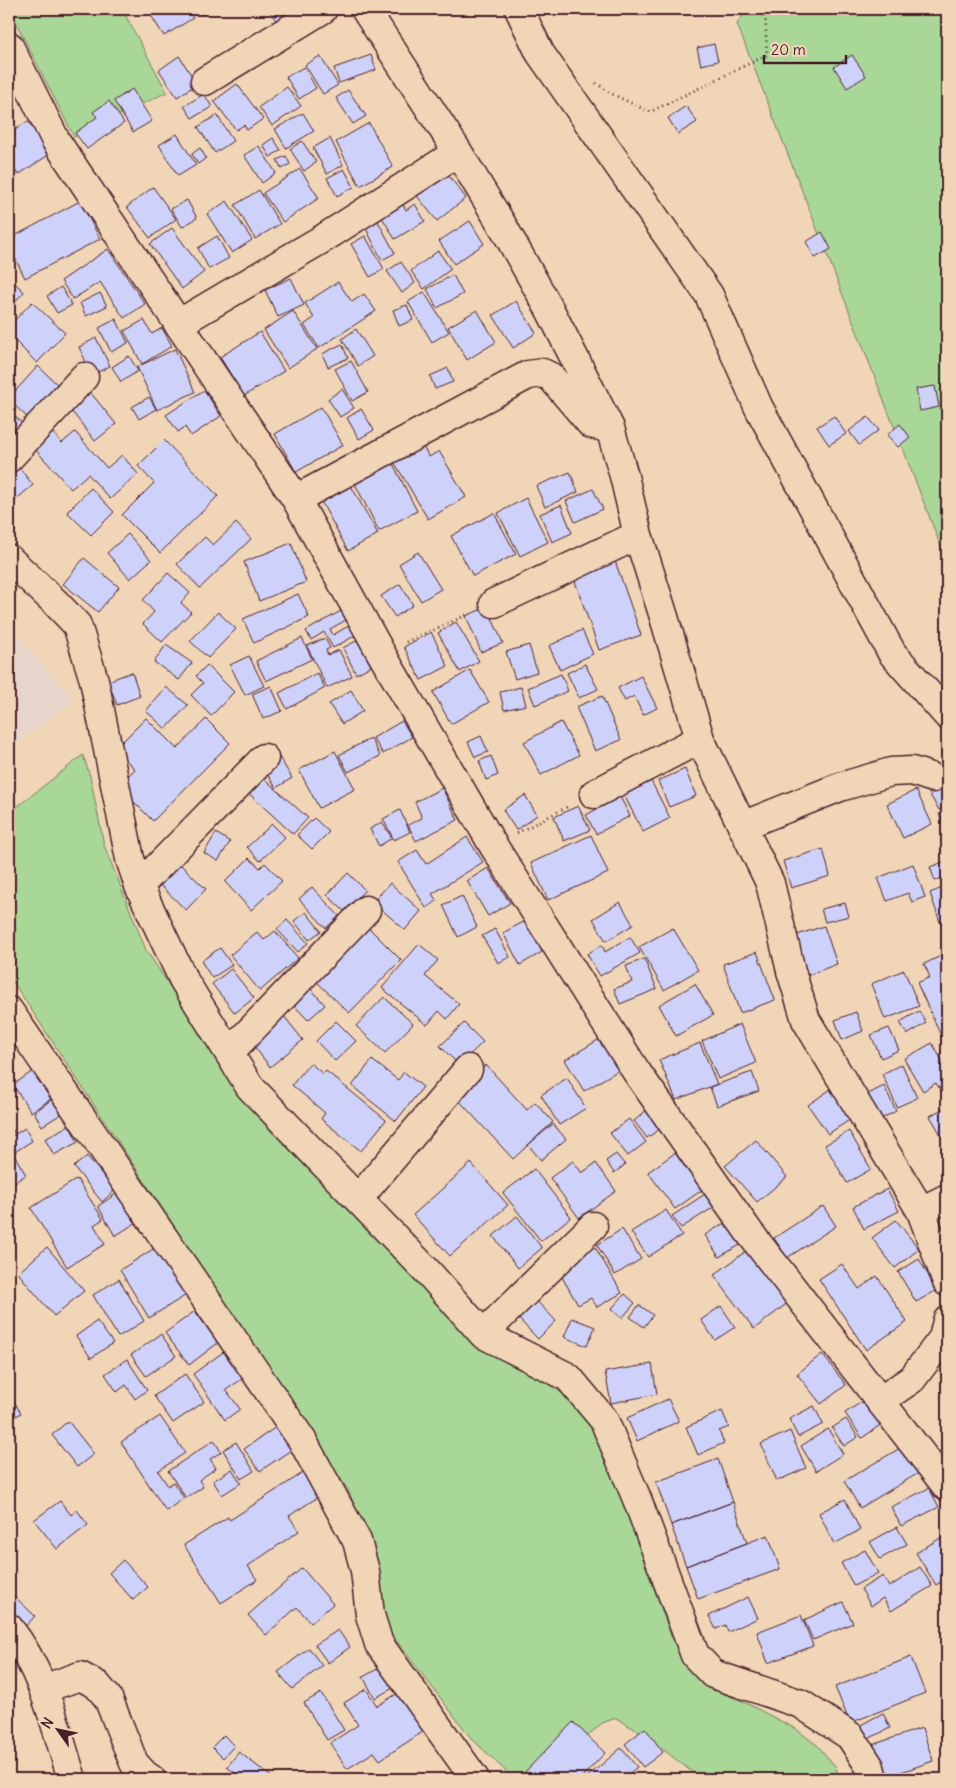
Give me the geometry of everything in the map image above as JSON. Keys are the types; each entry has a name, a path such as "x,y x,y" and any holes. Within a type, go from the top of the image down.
{"street":[{"path":"205,81 323,9"},
{"path":"365,9 458,152 504,228 550,310 610,428 638,535 700,739 770,883 791,970 806,1020 921,1212 947,1282"},
{"path":"520,9 540,53 590,127 710,295 759,408 892,653 947,715"},
{"path":"9,46 56,141 296,498 382,653 493,845 636,1071 749,1232 947,1487"},
{"path":"178,324 324,238 458,152"},
{"path":"296,498 528,375 543,372 551,377 591,424 610,428"},
{"path":"9,458 84,377"},
{"path":"494,603 638,535"},
{"path":"9,559 77,625 94,680 130,859 139,886 183,979 250,1087 427,1271 483,1334 568,1377 604,1420 637,1499 695,1655 712,1674 801,1704 850,1736 870,1767 873,1779"},
{"path":"594,794 700,739"},
{"path":"139,886 264,758"},
{"path":"742,826 840,787 891,772 912,771 934,778"},
{"path":"229,1053 366,910"},
{"path":"9,1011 302,1440 357,1541 365,1571 370,1615 379,1644 475,1779"},
{"path":"358,1199 468,1069"},
{"path":"921,1212 947,1198"},
{"path":"483,1334 593,1226"},
{"path":"880,1401 912,1379 943,1338 947,1321"},
{"path":"9,1628 18,1640 43,1689 72,1779"},
{"path":"43,1689 80,1676 97,1685 108,1698 134,1763 151,1779"}],"path":[{"path":"590,79 612,94 650,112 766,55 765,9"},
{"path":"382,653 494,603"},
{"path":"493,845 594,794"}],"shaded area":[{"path":"9,626 74,700 9,749"}],"green space":[{"path":"9,9 122,9 167,92 74,137"},
{"path":"747,9 947,9 947,562 737,24"},
{"path":"83,755 90,776 104,845 146,950 246,1101 275,1134 314,1171 479,1347 547,1383 581,1406 601,1438 671,1636 691,1668 707,1687 742,1701 796,1729 818,1746 835,1766 840,1779 701,1779 646,1736 616,1718 602,1723 540,1779 514,1779 471,1738 389,1631 371,1546 348,1490 9,976 9,813"}],"building":[{"path":"147,9 187,9 193,18 164,36"},
{"path":"198,9 214,9 201,15"},
{"path":"269,9 293,9 298,16 280,27"},
{"path":"714,44 718,61 701,65 697,48"},
{"path":"371,55 376,70 339,83 334,68"},
{"path":"852,55 866,76 847,88 834,67"},
{"path":"179,56 197,84 177,97 159,70"},
{"path":"320,56 338,85 323,94 305,65"},
{"path":"304,67 316,88 299,99 286,77"},
{"path":"237,84 263,119 247,130 244,125 236,130 214,101"},
{"path":"287,87 301,106 272,126 259,107"},
{"path":"132,89 152,121 133,132 114,101"},
{"path":"348,90 366,116 353,124 336,98"},
{"path":"204,94 212,107 192,118 184,106"},
{"path":"109,101 124,123 87,149 75,133 97,117 93,112"},
{"path":"686,106 697,122 678,134 668,118"},
{"path":"303,113 314,131 286,148 275,129"},
{"path":"217,115 233,141 215,153 198,127"},
{"path":"28,121 50,154 18,175 9,161 9,134"},
{"path":"369,123 393,167 360,186 336,142"},
{"path":"177,134 196,165 178,176 159,145"},
{"path":"273,138 281,150 270,157 263,145"},
{"path":"330,138 343,165 327,174 313,148"},
{"path":"302,141 316,162 304,171 290,149"},
{"path":"259,146 276,173 262,183 244,155"},
{"path":"200,148 206,158 198,164 192,154"},
{"path":"286,156 290,164 282,169 277,160"},
{"path":"443,168 466,198 437,221 413,191"},
{"path":"300,169 319,198 283,222 263,193"},
{"path":"344,169 354,187 337,196 327,178"},
{"path":"153,187 176,219 150,238 127,207"},
{"path":"259,190 280,224 255,239 235,205"},
{"path":"398,196 406,210 415,204 425,221 395,239 377,209"},
{"path":"187,200 197,218 182,227 171,209"},
{"path":"80,201 100,239 25,278 9,246 9,239"},
{"path":"227,201 252,240 232,253 207,214"},
{"path":"373,212 395,253 382,260 361,219"},
{"path":"470,221 484,244 454,264 439,241"},
{"path":"172,228 204,272 182,289 150,244"},
{"path":"822,232 831,249 815,258 806,242"},
{"path":"217,236 229,258 209,269 198,248"},
{"path":"365,236 384,269 370,277 351,244"},
{"path":"108,249 145,304 124,318 100,282 73,299 61,281"},
{"path":"438,251 451,269 424,289 411,271"},
{"path":"401,262 415,283 402,293 387,271"},
{"path":"453,275 463,294 437,308 427,289"},
{"path":"9,277 24,292 9,308"},
{"path":"291,278 304,305 278,317 265,290"},
{"path":"338,282 352,302 364,294 376,311 319,348 304,325 314,318 305,303"},
{"path":"61,287 72,305 57,313 47,296"},
{"path":"424,292 449,332 432,342 408,302"},
{"path":"100,293 107,306 86,316 80,303"},
{"path":"516,301 536,333 513,348 493,315"},
{"path":"32,302 65,333 37,363 9,335 9,326"},
{"path":"407,305 413,320 399,326 393,310"},
{"path":"477,310 496,342 467,360 448,327"},
{"path":"293,311 317,349 288,368 264,330"},
{"path":"116,319 128,343 111,352 99,328"},
{"path":"144,320 152,334 162,328 172,346 142,364 124,331"},
{"path":"356,329 373,356 358,366 342,339"},
{"path":"260,332 284,371 244,396 220,357"},
{"path":"96,338 110,366 92,375 79,347"},
{"path":"342,344 348,358 328,367 322,354"},
{"path":"175,349 195,392 157,410 137,367"},
{"path":"129,356 138,371 121,382 112,367"},
{"path":"351,361 368,392 352,401 335,369"},
{"path":"38,366 59,386 28,418 9,398"},
{"path":"448,368 453,382 435,389 430,376"},
{"path":"935,386 939,407 920,411 916,389"},
{"path":"342,389 354,408 340,417 328,399"},
{"path":"204,390 221,416 191,436 185,427 178,432 166,415"},
{"path":"90,392 116,424 95,441 69,408"},
{"path":"149,397 156,409 139,419 132,407"},
{"path":"321,407 343,445 296,472 275,434"},
{"path":"361,409 374,430 359,439 347,418"},
{"path":"12,414 22,423 9,438 9,418"},
{"path":"834,416 846,434 829,445 817,427"},
{"path":"868,417 879,430 859,445 849,431"},
{"path":"900,424 910,437 898,447 887,435"},
{"path":"52,432 62,443 75,432 107,468 122,455 138,474 110,499 88,474 71,489 34,448"},
{"path":"418,438 429,457 439,451 466,497 428,519 390,455"},
{"path":"164,440 218,496 160,553 122,515 154,483 138,466"},
{"path":"388,454 417,511 379,531 350,474"},
{"path":"13,460 33,485 13,502 9,497 9,464"},
{"path":"570,472 578,492 545,507 536,486"},
{"path":"345,475 378,534 348,551 316,492"},
{"path":"91,488 114,512 91,535 67,512"},
{"path":"593,489 603,509 575,522 566,501"},
{"path":"526,498 548,542 520,556 498,513"},
{"path":"561,505 572,533 552,542 540,514"},
{"path":"494,513 516,554 473,576 451,536"},
{"path":"236,523 251,539 200,588 177,564 205,537 213,545"},
{"path":"128,534 151,560 130,579 107,553"},
{"path":"291,543 306,582 259,601 244,562"},
{"path":"418,552 441,589 421,601 399,564"},
{"path":"613,555 641,635 599,650 571,570"},
{"path":"84,558 119,587 98,612 63,584"},
{"path":"168,573 190,593 181,603 191,612 162,642 143,624 154,612 143,600"},
{"path":"400,584 413,605 395,617 381,596"},
{"path":"298,594 309,617 254,643 243,619"},
{"path":"487,607 503,643 481,652 466,616"},
{"path":"341,611 346,620 330,629 333,635 350,625 356,635 333,648 324,632 311,640 306,631"},
{"path":"218,612 236,629 208,658 190,641"},
{"path":"456,622 479,661 460,672 438,633"},
{"path":"582,630 593,654 560,670 549,646"},
{"path":"431,632 448,666 421,680 404,647"},
{"path":"302,638 312,659 266,681 256,661"},
{"path":"325,638 330,648 326,650 328,655 339,650 352,676 327,688 307,646"},
{"path":"358,640 371,666 356,674 343,648"},
{"path":"166,645 192,663 179,680 154,662"},
{"path":"529,645 537,672 515,679 506,652"},
{"path":"249,656 264,686 245,695 230,665"},
{"path":"585,664 598,689 579,698 567,673"},
{"path":"207,665 234,692 211,716 191,695 203,683 196,676"},
{"path":"470,670 489,702 451,724 433,692"},
{"path":"132,672 140,696 117,705 108,681"},
{"path":"317,673 325,688 287,709 279,693"},
{"path":"561,674 568,691 535,705 528,688"},
{"path":"641,676 657,708 643,715 634,696 625,701 618,688"},
{"path":"271,686 282,711 263,719 252,694"},
{"path":"166,687 188,705 166,729 146,711"},
{"path":"521,687 526,705 504,710 500,692"},
{"path":"351,690 363,711 342,724 329,704"},
{"path":"602,696 621,740 595,751 576,707"},
{"path":"146,718 177,749 206,719 230,743 153,821 118,786 135,769 115,749"},
{"path":"402,721 412,737 383,754 373,738"},
{"path":"561,722 579,755 541,775 524,742"},
{"path":"481,736 488,752 475,757 468,742"},
{"path":"371,738 380,756 348,772 339,755"},
{"path":"335,751 355,789 319,808 299,770"},
{"path":"491,756 498,775 486,780 479,761"},
{"path":"279,757 292,778 276,788 263,767"},
{"path":"685,769 696,796 669,807 658,781"},
{"path":"259,774 308,818 293,834 245,790"},
{"path":"947,777 947,805 939,810 927,790"},
{"path":"651,781 670,818 643,832 624,795"},
{"path":"442,788 458,820 416,841 408,825 422,818 415,802"},
{"path":"916,790 932,824 903,838 887,804"},
{"path":"525,795 537,815 516,830 503,810"},
{"path":"620,797 630,816 596,834 586,815"},
{"path":"578,806 590,830 564,841 554,817"},
{"path":"400,810 410,832 394,840 383,819"},
{"path":"947,811 947,826 944,827 939,814"},
{"path":"314,818 329,832 312,849 297,835"},
{"path":"382,822 392,838 379,846 370,829"},
{"path":"272,824 285,837 260,861 247,847"},
{"path":"216,833 230,842 218,861 204,853"},
{"path":"591,835 608,873 548,900 531,863"},
{"path":"467,837 483,862 432,894 437,901 426,908 398,862 417,850 426,864"},
{"path":"823,849 830,876 791,888 783,861"},
{"path":"249,858 260,868 265,863 282,881 251,910 225,882"},
{"path":"946,861 947,876 935,881 930,867"},
{"path":"180,864 206,889 186,910 160,885"},
{"path":"913,864 925,897 912,902 908,893 887,901 878,878"},
{"path":"488,868 510,903 488,916 467,881"},
{"path":"348,873 365,890 344,911 327,895"},
{"path":"390,883 421,911 405,930 373,902"},
{"path":"947,886 947,919 940,922 930,893"},
{"path":"312,887 339,916 326,928 299,899"},
{"path":"462,896 477,927 458,937 443,905"},
{"path":"620,902 633,925 606,941 593,919"},
{"path":"845,903 849,916 825,922 821,909"},
{"path":"306,912 321,931 309,940 294,921"},
{"path":"287,920 308,943 298,952 277,929"},
{"path":"525,921 542,952 520,965 503,933"},
{"path":"824,926 837,964 808,975 794,936"},
{"path":"369,928 401,960 349,1013 309,974 337,946 344,953"},
{"path":"673,928 698,970 664,990 639,947"},
{"path":"495,929 510,957 498,963 482,936"},
{"path":"275,931 298,958 260,991 230,955 257,932 264,940"},
{"path":"630,937 640,953 600,976 587,954 602,945 605,952"},
{"path":"419,944 438,960 425,976 459,1004 447,1019 439,1011 427,1025 382,988"},
{"path":"220,948 232,965 212,978 201,961"},
{"path":"757,952 775,1000 740,1013 723,964"},
{"path":"947,953 947,1049 917,983 930,977 924,964"},
{"path":"644,959 657,989 620,1004 614,989 632,982 626,966"},
{"path":"231,969 254,998 235,1013 212,984"},
{"path":"904,970 919,1006 885,1019 871,984"},
{"path":"305,982 325,1005 308,1020 288,999"},
{"path":"695,984 713,1015 676,1036 659,1005"},
{"path":"384,997 413,1024 385,1053 356,1026"},
{"path":"280,1011 303,1040 270,1067 247,1037"},
{"path":"919,1011 926,1023 907,1035 900,1022"},
{"path":"856,1012 863,1031 842,1040 835,1020"},
{"path":"336,1021 356,1041 335,1061 316,1041"},
{"path":"464,1023 483,1042 459,1065 440,1046"},
{"path":"740,1024 756,1063 718,1079 702,1041"},
{"path":"889,1028 899,1050 881,1058 871,1035"},
{"path":"603,1037 622,1068 584,1091 565,1060"},
{"path":"700,1043 717,1084 676,1100 659,1060"},
{"path":"932,1043 947,1069 947,1091 943,1094 936,1083 923,1091 904,1059"},
{"path":"372,1060 398,1080 404,1072 423,1087 396,1121 352,1086"},
{"path":"310,1063 323,1074 326,1071 386,1120 361,1151 321,1119 325,1113 292,1085"},
{"path":"902,1064 917,1098 897,1107 882,1074"},
{"path":"486,1065 527,1110 535,1102 553,1122 513,1159 454,1095"},
{"path":"33,1071 51,1099 31,1112 13,1085"},
{"path":"752,1072 759,1091 717,1106 710,1087"},
{"path":"567,1078 586,1108 559,1125 541,1095"},
{"path":"884,1086 896,1111 881,1119 868,1094"},
{"path":"831,1089 851,1119 828,1134 808,1105"},
{"path":"54,1098 63,1113 42,1126 34,1112"},
{"path":"947,1106 947,1145 930,1116"},
{"path":"647,1110 660,1129 647,1138 634,1121"},
{"path":"629,1119 646,1142 628,1156 610,1133"},
{"path":"9,1124 14,1132 9,1136"},
{"path":"553,1124 566,1139 541,1160 528,1145"},
{"path":"69,1125 78,1142 54,1155 45,1139"},
{"path":"25,1128 32,1141 13,1153 26,1175 10,1185 9,1138"},
{"path":"849,1131 871,1169 847,1183 825,1145"},
{"path":"756,1140 787,1177 757,1202 725,1166"},
{"path":"675,1153 702,1190 675,1209 648,1172"},
{"path":"616,1154 625,1165 614,1173 606,1161"},
{"path":"87,1156 115,1190 102,1202 74,1167"},
{"path":"573,1161 582,1173 596,1163 616,1191 579,1218 550,1178"},
{"path":"471,1163 508,1205 450,1256 413,1215"},
{"path":"534,1169 571,1217 541,1241 503,1193"},
{"path":"77,1179 103,1219 94,1225 105,1244 67,1267 31,1208"},
{"path":"887,1189 899,1211 864,1229 853,1207"},
{"path":"119,1192 137,1222 115,1236 98,1206"},
{"path":"705,1194 714,1207 681,1228 672,1216"},
{"path":"823,1206 836,1226 787,1258 774,1238"},
{"path":"666,1210 682,1235 648,1257 631,1232"},
{"path":"517,1216 542,1248 518,1268 493,1236"},
{"path":"896,1220 919,1249 895,1268 872,1238"},
{"path":"726,1222 740,1245 719,1257 705,1235"},
{"path":"622,1229 641,1259 615,1275 597,1245"},
{"path":"158,1246 188,1294 149,1318 120,1270"},
{"path":"47,1247 84,1291 54,1316 18,1273"},
{"path":"595,1247 622,1293 597,1307 591,1298 578,1305 558,1270"},
{"path":"749,1249 789,1302 754,1329 714,1275"},
{"path":"919,1259 937,1290 916,1302 898,1272"},
{"path":"842,1264 859,1289 877,1276 907,1322 866,1350 819,1279"},
{"path":"119,1279 144,1321 118,1337 93,1295"},
{"path":"529,1293 556,1321 538,1339 511,1311"},
{"path":"625,1294 635,1303 622,1318 611,1309"},
{"path":"639,1305 653,1315 644,1327 630,1317"},
{"path":"721,1306 735,1327 715,1340 701,1320"},
{"path":"195,1311 218,1343 189,1365 165,1333"},
{"path":"572,1318 595,1327 587,1346 564,1337"},
{"path":"97,1321 113,1343 91,1358 76,1336"},
{"path":"161,1334 176,1356 146,1376 131,1355"},
{"path":"226,1350 245,1377 226,1390 240,1409 225,1420 193,1374"},
{"path":"822,1354 846,1385 821,1404 797,1374"},
{"path":"127,1359 147,1390 135,1399 126,1385 117,1392 105,1374"},
{"path":"652,1364 657,1394 611,1403 605,1372"},
{"path":"185,1374 204,1402 173,1423 154,1396"},
{"path":"9,1393 21,1413 9,1421"},
{"path":"668,1399 679,1421 637,1441 627,1418"},
{"path":"866,1399 883,1423 862,1438 845,1413"},
{"path":"814,1406 823,1424 798,1437 789,1419"},
{"path":"722,1411 729,1427 719,1431 724,1443 698,1455 686,1427"},
{"path":"160,1416 185,1453 158,1471 168,1486 173,1482 184,1498 166,1511 121,1442"},
{"path":"846,1419 858,1437 844,1446 832,1428"},
{"path":"68,1421 94,1454 77,1467 52,1435"},
{"path":"276,1427 291,1450 260,1471 244,1449"},
{"path":"828,1429 843,1454 816,1471 801,1446"},
{"path":"790,1431 806,1468 777,1481 761,1444"},
{"path":"214,1440 221,1452 210,1459 216,1468 199,1480 203,1487 186,1498 168,1471"},
{"path":"236,1442 254,1471 241,1479 223,1450"},
{"path":"907,1444 922,1471 860,1508 844,1481"},
{"path":"718,1459 733,1502 671,1525 656,1482"},
{"path":"232,1469 241,1483 222,1495 213,1481"},
{"path":"309,1469 324,1493 289,1516 299,1531 248,1566 257,1580 221,1603 184,1545 228,1517 230,1520"},
{"path":"929,1488 939,1507 901,1526 891,1507"},
{"path":"845,1499 860,1530 834,1544 819,1513"},
{"path":"60,1501 71,1515 77,1510 88,1525 57,1549 34,1520"},
{"path":"733,1502 747,1543 686,1566 671,1525"},
{"path":"897,1527 907,1544 880,1559 870,1542"},
{"path":"947,1534 947,1578 936,1585 916,1553"},
{"path":"768,1535 780,1569 698,1599 686,1566"},
{"path":"865,1550 878,1573 854,1586 841,1563"},
{"path":"123,1560 148,1587 133,1600 109,1573"},
{"path":"920,1567 932,1586 891,1611 883,1598 871,1606 861,1589 883,1576 889,1587"},
{"path":"302,1568 333,1604 311,1623 297,1607 266,1635 248,1615"},
{"path":"13,1595 35,1616 22,1630 9,1617 9,1599"},
{"path":"748,1597 758,1618 728,1632 725,1625 716,1629 709,1616"},
{"path":"843,1602 853,1623 813,1640 804,1620"},
{"path":"801,1615 813,1646 768,1663 757,1632"},
{"path":"338,1630 350,1647 328,1663 315,1645"},
{"path":"309,1648 322,1666 292,1689 278,1672"},
{"path":"911,1657 925,1693 850,1723 835,1687"},
{"path":"381,1667 393,1688 375,1698 363,1677"},
{"path":"366,1689 377,1706 403,1690 427,1729 380,1760 374,1752 347,1769 330,1743 358,1725 344,1703"},
{"path":"321,1693 344,1730 327,1740 304,1703"},
{"path":"883,1713 890,1728 862,1742 855,1728"},
{"path":"573,1722 605,1753 580,1779 531,1779 524,1773"},
{"path":"645,1728 663,1752 643,1767 625,1744"},
{"path":"922,1728 933,1761 881,1779 869,1746"},
{"path":"224,1735 234,1746 223,1758 212,1747"},
{"path":"621,1748 637,1767 623,1779 589,1779 587,1777"},
{"path":"239,1752 274,1779 243,1779 227,1767"}]}
